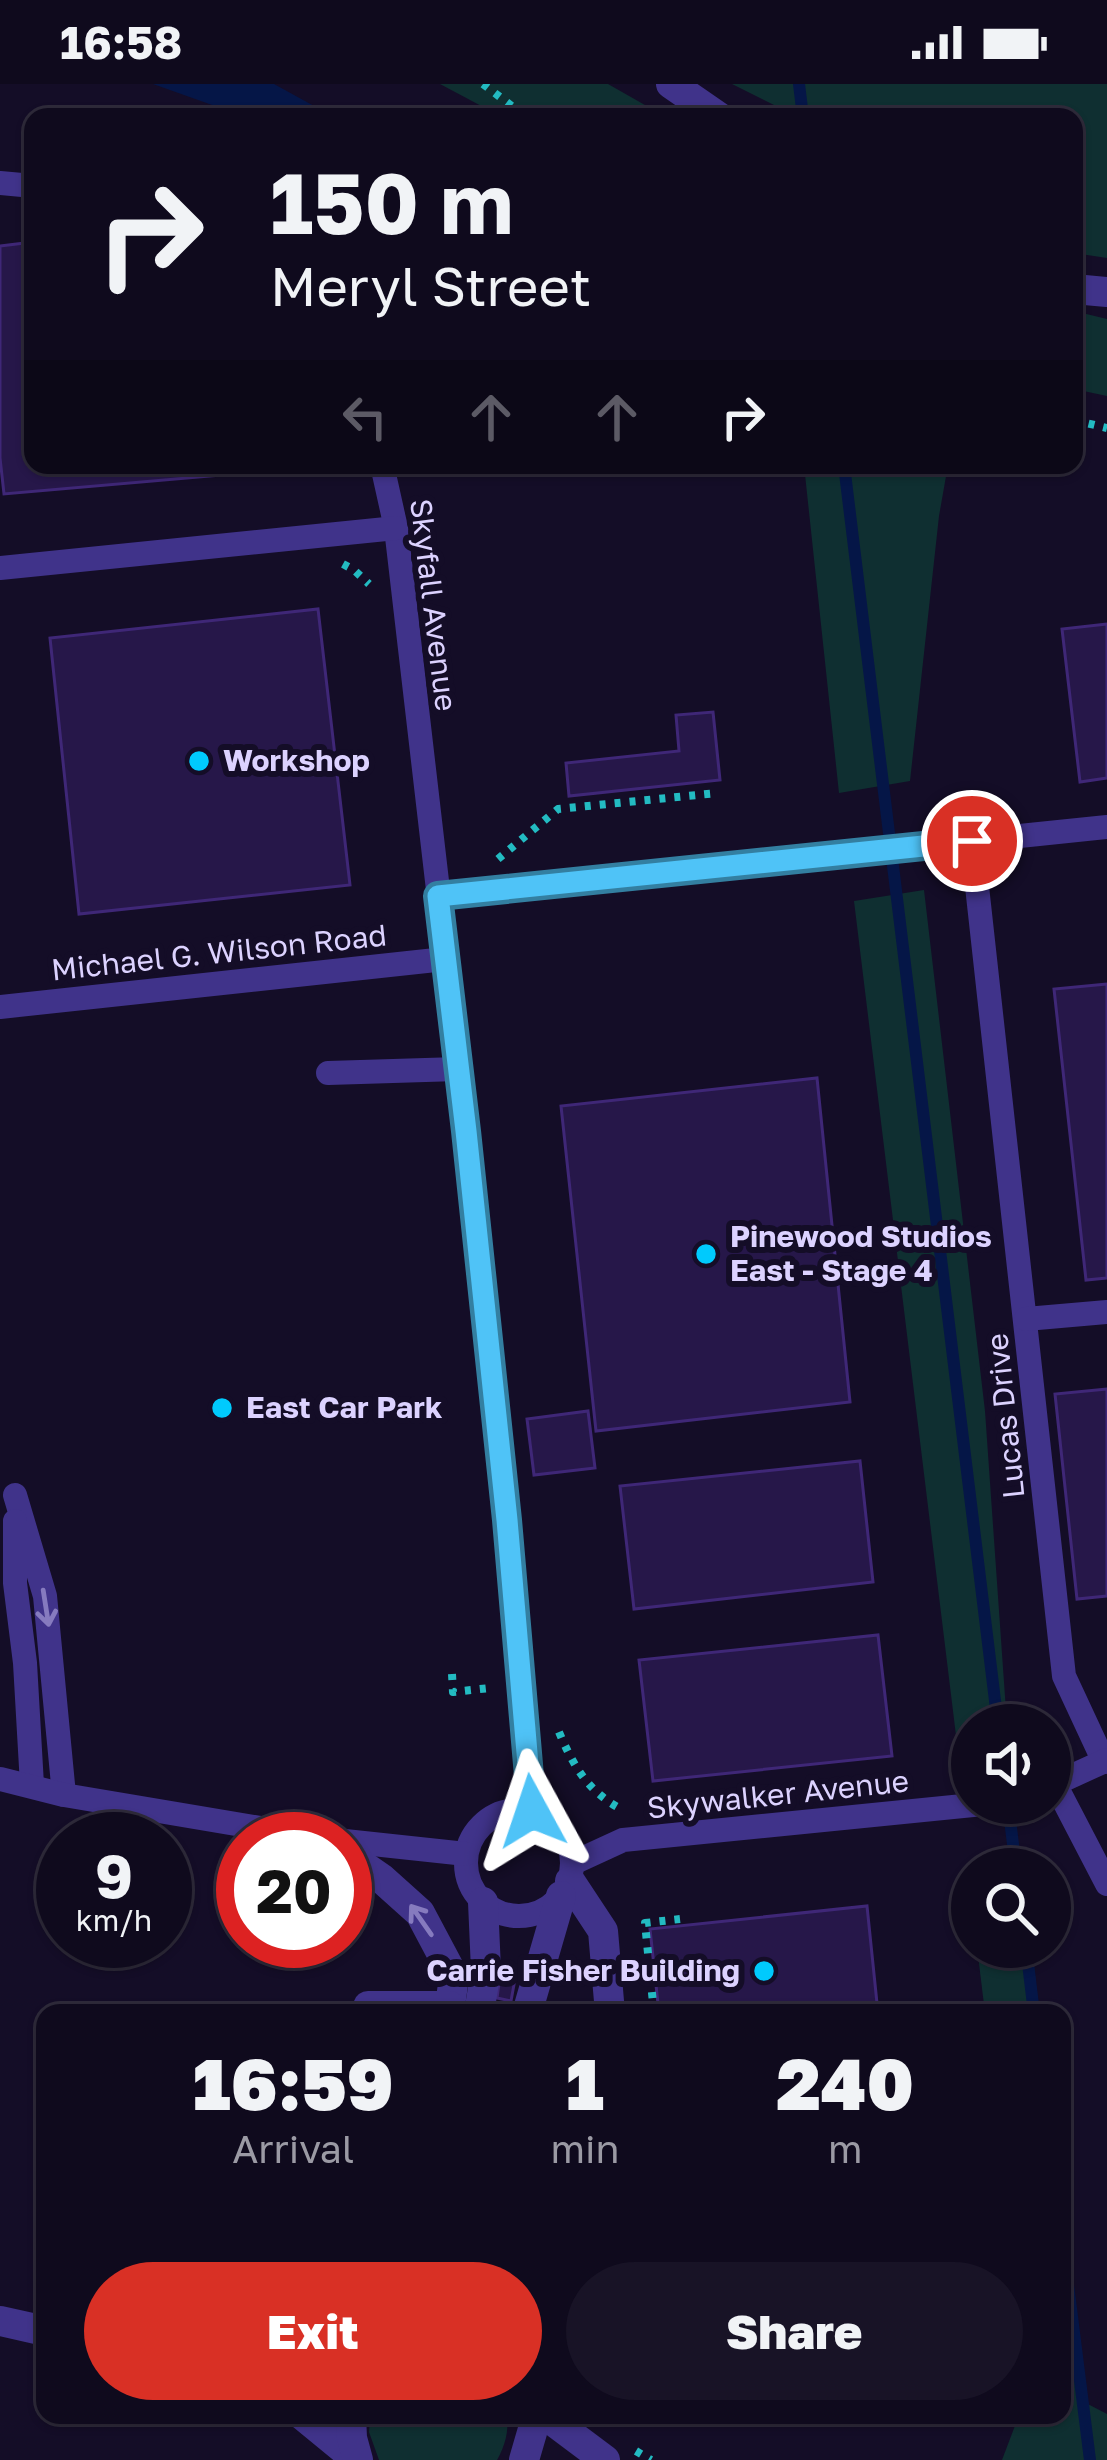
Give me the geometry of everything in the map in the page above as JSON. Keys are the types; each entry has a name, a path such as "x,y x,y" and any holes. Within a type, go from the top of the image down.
{"street":[{"path":"671,84 706,108"},
{"path":"372,1872 421,1913 454,1977 458,2004"},
{"path":"530,2004 568,1880"},
{"path":"568,1880 603,1931 609,2004"},
{"path":"463,2004 485,1970 483,1902"},
{"path":"0,2321 36,2330"},
{"path":"313,2424 358,2460"},
{"path":"351,2424 358,2460"},
{"path":"524,2460 533,2424"},
{"path":"557,2424 605,2460"}],"lane":[{"name":"Skyfall Avenue","path":"384,474 396,528 458,1069 507,1520 532,1811"},
{"path":"0,568 396,528"},
{"path":"438,896 1107,827"},
{"name":"Lucas Drive","path":"972,841 1064,1676 1106,1761"},
{"name":"Michael G. Wilson Road","path":"0,1007 445,959"},
{"path":"328,1073 458,1069"},
{"path":"1026,1319 1107,1312"},
{"path":"32,1785 15,1583 15,1495 45,1596 64,1795"},
{"path":"1071,1777 1106,1761"},
{"path":"0,1779 64,1795 216,1821"},
{"name":"Skywalker Avenue","path":"568,1880 623,1840 951,1808"},
{"path":"532,1811 548,1818 570,1846 568,1880 548,1909 532,1916 497,1912 472,1889 466,1854 472,1838 497,1814 532,1811"},
{"path":"1071,1819 1107,1883"},
{"path":"372,1844 466,1854"}],"path":[{"path":"484,84 515,108"},
{"path":"339,562 354,570 375,594"},
{"path":"498,859 558,809 717,793"},
{"path":"452,1673 454,1691 490,1688"},
{"path":"653,2004 645,1923 680,1919"}],"green space":[{"path":"440,84 608,84 650,108 485,108"},
{"path":"732,84 1107,84 1107,258 1083,254 1083,108 780,108"},
{"path":"1083,313 1107,319 1107,396 1083,391"},
{"path":"805,474 946,474 910,781 839,793"},
{"path":"924,890 985,1411 1006,1704 952,1704 854,901"},
{"path":"980,1968 1034,1968 1038,2004 984,2004"},
{"path":"1071,2310 1084,2402 1107,2414 1107,2460 1002,2460 1016,2424 1071,2424"},
{"path":"369,2424 507,2424 497,2460 379,2460"}],"shaded area":[{"path":"153,84 274,84 318,108 221,108"}],"building":[{"path":"24,243 24,474 234,474 4,494 0,246"},
{"name":"Workshop","path":"318,609 350,885 79,914 50,638"},
{"path":"1107,624 1107,778 1080,782 1062,629"},
{"path":"713,712 720,780 569,796 566,763 679,751 676,715"},
{"path":"1107,984 1107,1278 1086,1280 1054,989"},
{"name":"Pinewood Studios East - Stage 4","path":"817,1078 850,1402 596,1431 561,1106"},
{"path":"1107,1389 1107,1596 1077,1599 1055,1394"},
{"path":"588,1411 595,1468 534,1475 527,1419"},
{"path":"860,1461 873,1582 634,1609 620,1486"},
{"path":"878,1635 892,1756 653,1781 639,1660"},
{"name":"Carrie Fisher Building","path":"867,1906 877,2004 658,2004 650,1929"},
{"path":"500,1976 515,1979 511,2001 497,1998"}],"waterway":[{"path":"799,84 802,108"},
{"path":"845,474 995,1704"},
{"path":"1011,1824 1013,1848"},
{"path":"1029,1968 1033,2004"},
{"path":"1071,2309 1090,2460"}],"place":[{"name":"Workshop","path":"199,761"},
{"name":"Pinewood Studios East - Stage 4","path":"706,1254"},
{"name":"East Car Park","path":"222,1408"},
{"name":"Carrie Fisher Building","path":"764,1971"}],"route":[{"path":"532,1811 507,1520 438,896 972,841"}]}
